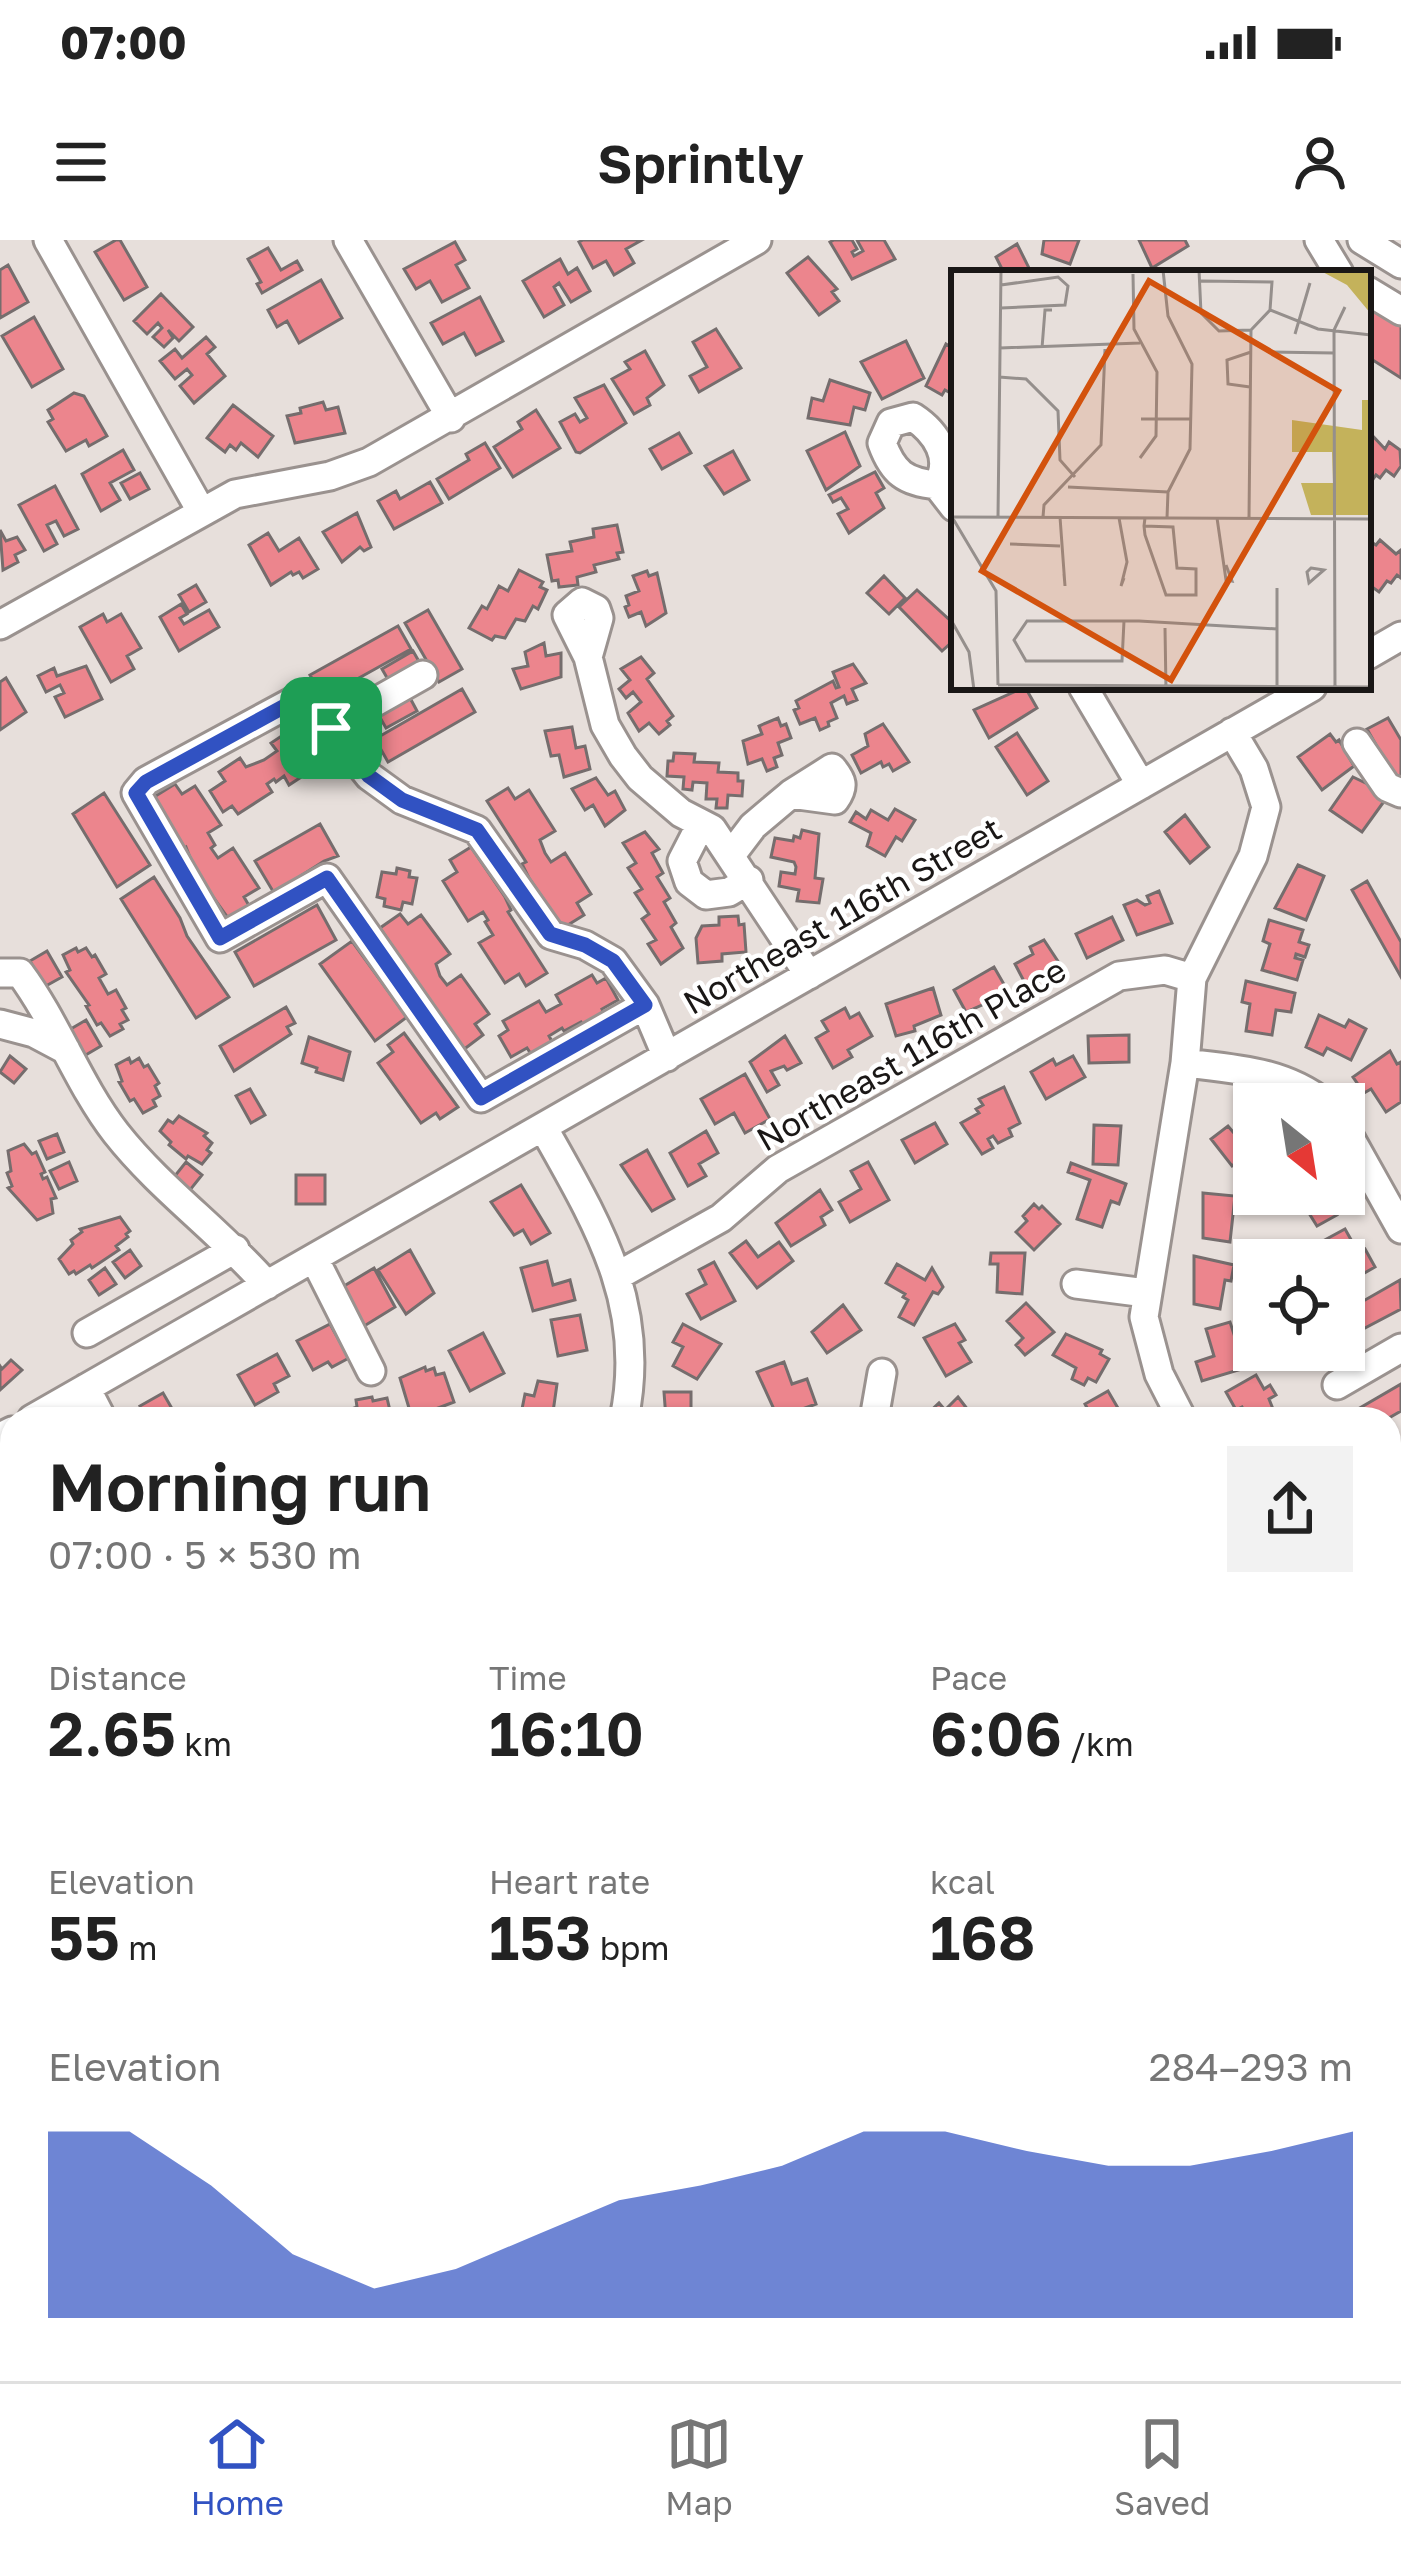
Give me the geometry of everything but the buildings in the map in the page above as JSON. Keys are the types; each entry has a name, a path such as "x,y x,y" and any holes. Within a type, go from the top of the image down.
{"street":[{"path":"48,240 201,512"},
{"path":"348,240 451,418"},
{"path":"0,625 235,494 330,476 370,462 758,240"},
{"path":"1319,240 1337,270"},
{"path":"1362,240 1398,255"},
{"path":"1371,293 1401,311"},
{"path":"1371,653 1401,636"},
{"path":"588,657 605,724 623,756 640,778 681,813 712,830 808,975"},
{"path":"423,675 331,728 369,776 402,800 477,830 550,934 585,945 613,961 645,1005 667,1057"},
{"path":"1085,690 1141,785"},
{"name":"Northeast 116th Street","path":"53,1407 1307,690"},
{"name":"Northeast 116th Street","path":"331,728 305,695 146,782 136,793 220,938 327,878 481,1098 645,1005"},
{"path":"1176,1407 1159,1373 1144,1317 1185,1063 1192,978 1252,856 1266,807 1254,769 1232,733"},
{"path":"1358,743 1388,787 1401,793"},
{"path":"731,855 753,826 791,794"},
{"path":"701,824 682,861 689,882 706,895 729,892 749,880"},
{"name":"Northeast 116th Place","path":"619,1275 721,1218 778,1169 1119,976 1166,970 1192,978"},
{"path":"0,974 20,973 114,1130 267,1286"},
{"path":"0,1024 67,1050"},
{"path":"1185,1063 1292,1083"},
{"path":"543,1127 619,1275 630,1342 626,1407"},
{"path":"1365,1165 1401,1229"},
{"path":"87,1333 235,1249"},
{"path":"314,1258 371,1371"},
{"path":"1076,1284 1146,1293"},
{"path":"1337,1385 1401,1348"},
{"path":"876,1407 883,1373"},
{"path":"86,1388 96,1407"}],"route":[{"path":"305,695 331,728 369,776 402,800 477,830 550,934 585,945 613,961 645,1005 481,1098 327,878 220,938 136,793 146,782 305,695"}]}
